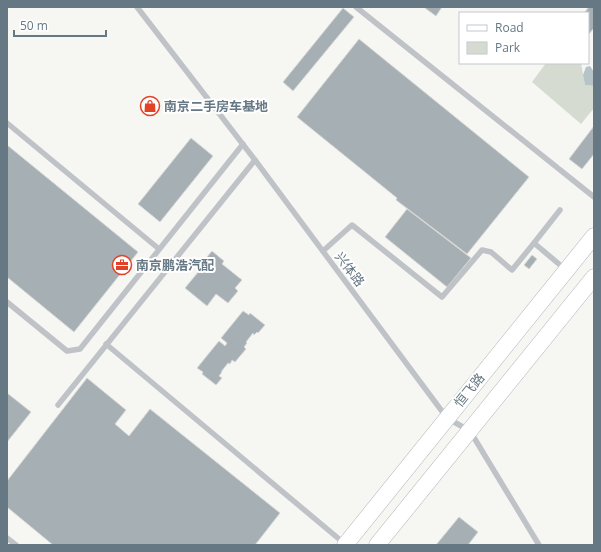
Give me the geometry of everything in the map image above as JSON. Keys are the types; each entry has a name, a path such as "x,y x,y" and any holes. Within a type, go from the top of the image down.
{"main road":[{"name":"恒飞路","path":"345,544 594,236"},
{"name":"恒飞路","path":"377,545 594,277"}],"lane":[{"name":"兴体路","path":"137,7 243,144 447,418 470,431 539,545"},
{"path":"356,7 594,197"},
{"path":"7,123 159,249"},
{"path":"7,302 67,351 80,349 243,144"},
{"path":"58,405 255,160"},
{"path":"323,251 352,225 442,297 482,250 491,252 512,270 560,210"},
{"path":"534,244 566,270"},
{"path":"106,344 345,544"},
{"path":"7,538 16,545"}],"green space":[{"path":"545,64 581,64 585,85 594,86 594,108 581,124 532,82"}],"shaded area":[{"path":"590,66 594,72 594,86 585,85 583,75 586,67"}],"building":[{"path":"425,7 442,7 436,16"},
{"path":"589,7 594,7 594,28 589,34 589,12 585,12"},
{"path":"343,8 354,17 293,91 283,82"},
{"path":"359,39 529,177 467,254 396,200 397,198 297,117"},
{"path":"594,126 594,154 582,169 569,159"},
{"path":"191,138 213,156 160,222 138,204"},
{"path":"7,145 138,252 74,332 7,277"},
{"path":"407,209 471,258 447,287 385,237"},
{"path":"212,251 224,261 222,264 242,280 235,288 238,291 228,303 216,294 207,306 185,288 204,265 202,263"},
{"path":"532,255 537,259 529,269 524,265"},
{"path":"243,311 249,315 250,313 265,325 258,333 257,332 254,335 253,333 246,342 247,343 244,347 246,349 235,362 232,360 230,364 228,363 219,376 222,378 216,385 197,368 219,341 225,346 227,343 221,338"},
{"path":"87,378 126,410 115,424 129,436 150,409 280,513 255,545 53,545 7,507 7,481"},
{"path":"7,393 31,412 7,442"},
{"path":"459,517 478,532 468,545 436,545"}],"place":[{"name":"南京二手房车基地","path":"150,106"},
{"name":"南京鹏浩汽配","path":"122,265"}]}
